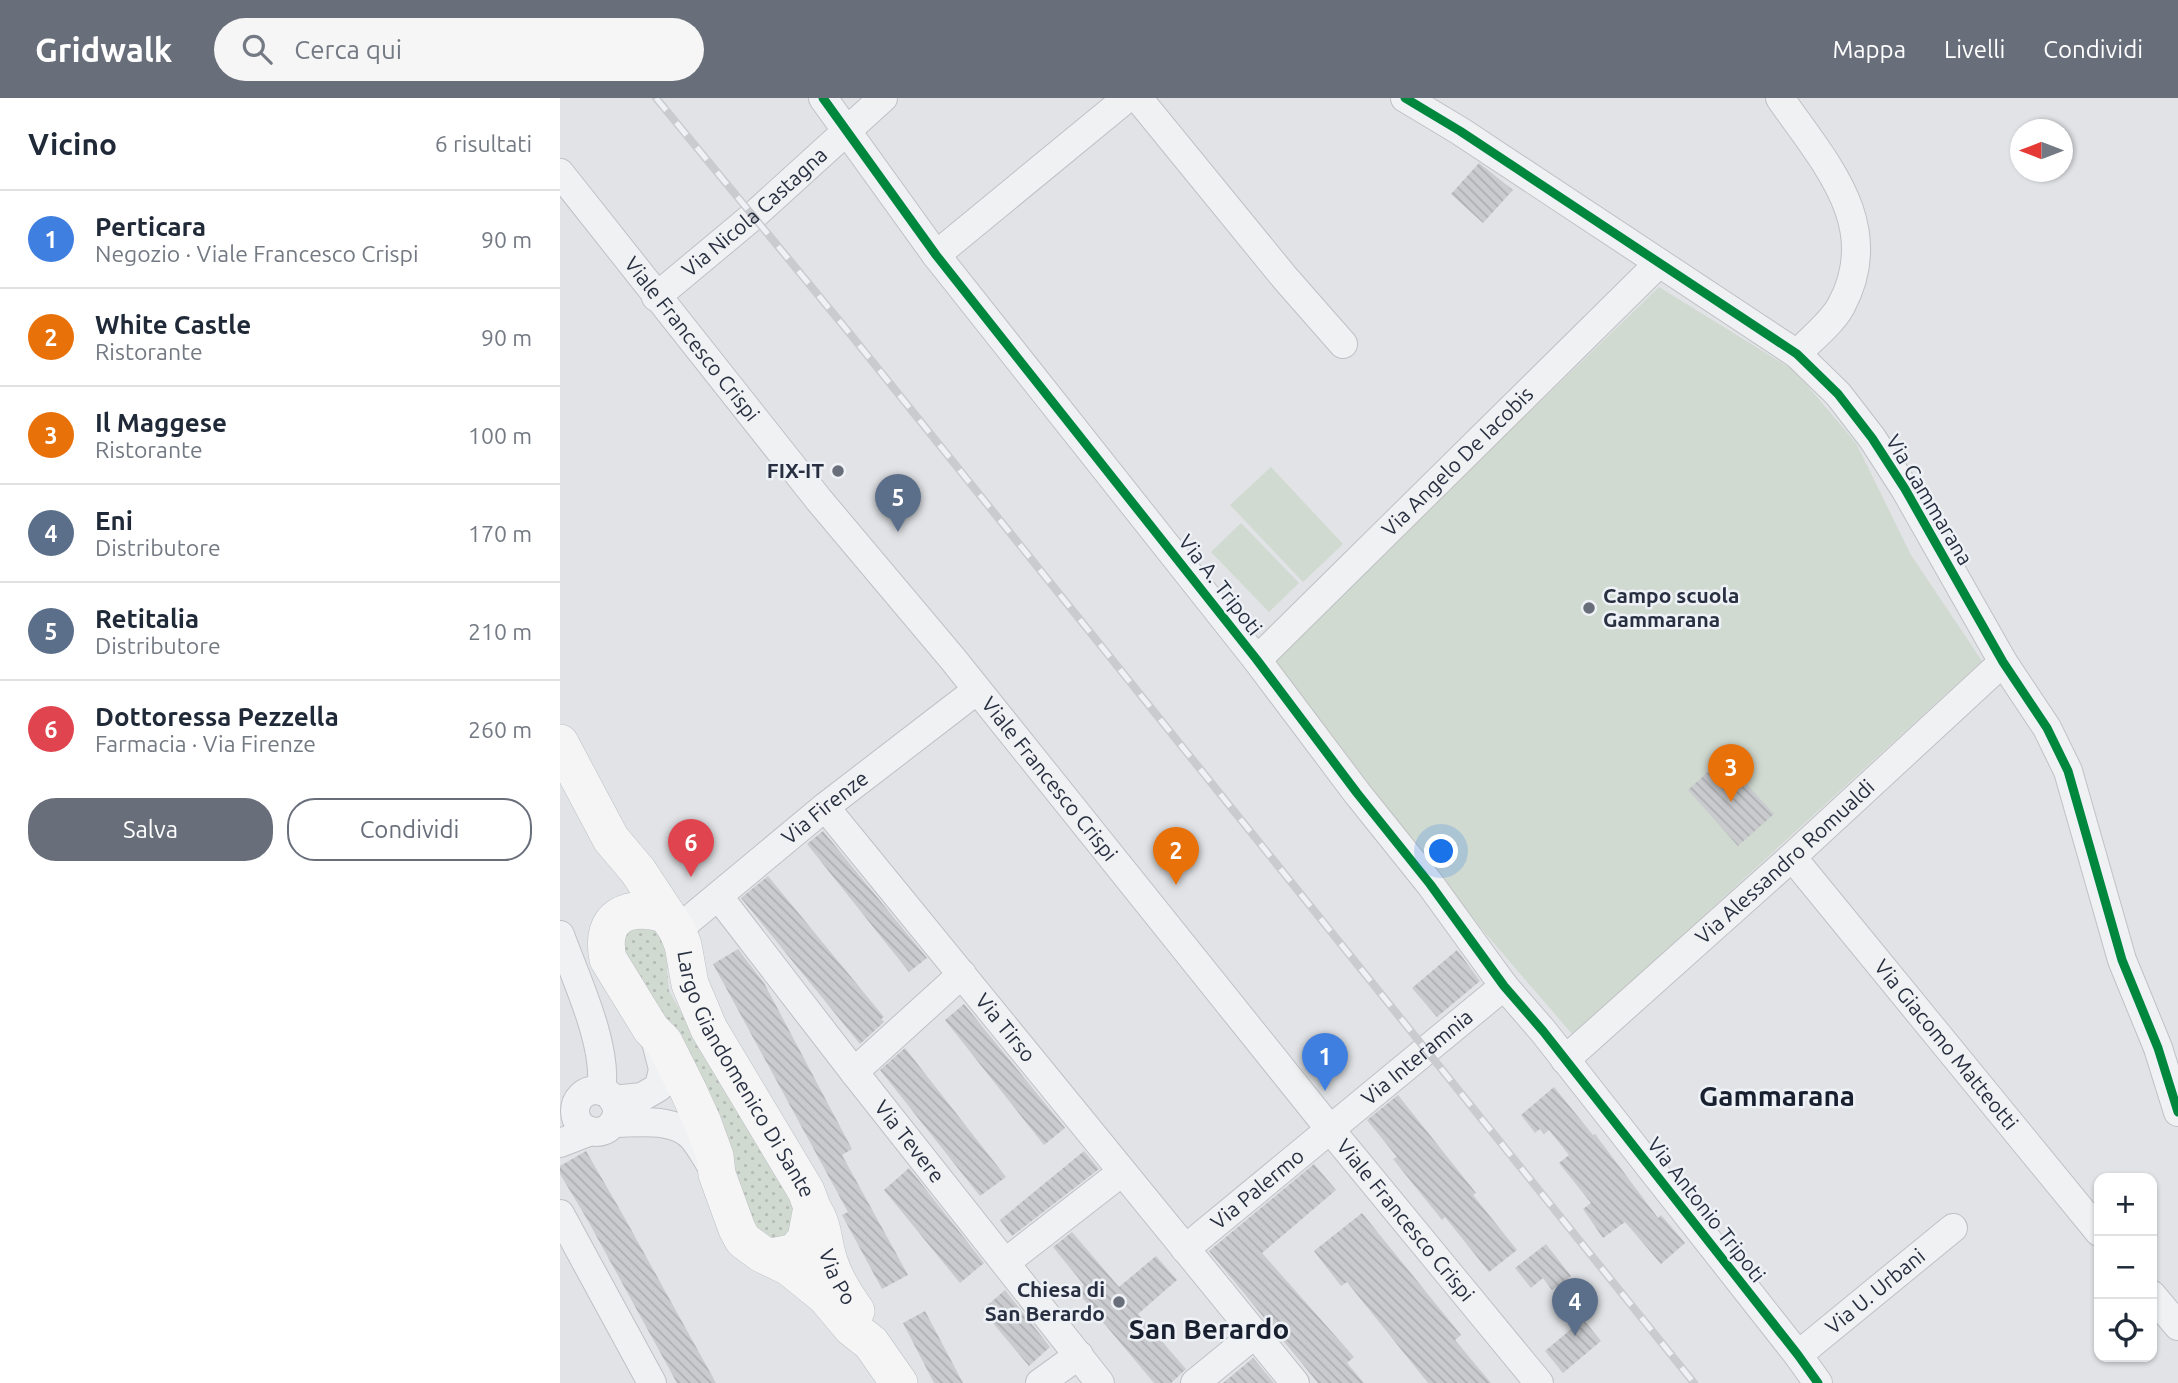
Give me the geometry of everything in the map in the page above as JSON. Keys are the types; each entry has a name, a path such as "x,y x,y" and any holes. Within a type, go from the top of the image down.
{"main road":[{"path":"560,743 611,839 638,871 671,922"},
{"path":"611,839 619,882 619,901 607,940 608,959 651,1029 664,1042 693,1101 715,1156 717,1174 743,1240 771,1257"},
{"path":"614,921 622,914 640,909 671,922"},
{"name":"Largo Giandomenico Di Sante","path":"671,922 683,945 690,984 709,1029 793,1168 812,1207 807,1239 795,1252 771,1257"},
{"name":"Via Po","path":"812,1207 821,1222 828,1260 838,1283 863,1320 871,1343 899,1383"},
{"name":"Via Po","path":"771,1257 807,1280 825,1296 852,1328 871,1343"}],"street":[{"name":"Via A. Tripoti","path":"823,98 936,255 1256,660 1430,884 1504,986 1565,1060"},
{"name":"Via Nicola Castagna","path":"656,297 752,217 883,98"},
{"path":"936,255 1126,98"},
{"path":"1138,98 1285,278 1343,344"},
{"name":"Via Gammarana","path":"1405,98 1460,131 1797,354 1838,394 1872,438 1905,489 2003,662 2047,727 2068,771 2122,960 2158,1048 2178,1112"},
{"path":"1780,98 1841,190 1852,215 1857,243 1856,274 1840,309 1797,354"},
{"name":"Viale Francesco Crispi","path":"560,173 819,500 977,690 1329,1128 1539,1383"},
{"name":"Via Angelo De Iacobis","path":"1256,660 1659,263"},
{"name":"Via Alessandro Romualdi","path":"1565,1060 1792,857 2003,662"},
{"name":"Via Firenze","path":"671,922 719,897 825,807 977,690"},
{"name":"Via Tirso","path":"825,807 1292,1382"},
{"name":"Via Giacomo Matteotti","path":"1792,857 2094,1226"},
{"name":"Via Tevere","path":"719,897 853,1072 1100,1383"},
{"path":"560,934 595,1034 603,1076 600,1109 560,1143"},
{"path":"853,1072 962,974"},
{"name":"Via Interamnia","path":"1329,1128 1504,986"},
{"path":"560,1121 642,1097 659,1087 663,1069 651,1029"},
{"name":"Via Antonio Tripoti","path":"1565,1060 1818,1383"},
{"path":"600,1109 675,1127 692,1137 717,1174"},
{"name":"Via Palermo","path":"1185,1249 1329,1128"},
{"path":"1006,1262 1122,1171"},
{"path":"560,1214 652,1383"},
{"name":"Via U. Urbani","path":"1798,1355 1953,1228"},
{"path":"2155,1299 2178,1326"},
{"path":"1195,1383 1255,1334"},
{"path":"1040,1383 1079,1355"}],"shaded area":[{"name":"Campo scuola Gammarana","path":"1659,287 1795,371 1856,443 1911,555 1982,661 1573,1035 1485,933 1271,661"},
{"path":"1271,467 1343,544 1303,582 1230,505"},
{"path":"1241,523 1299,583 1269,612 1211,552"},
{"path":"651,921 672,957 667,970 669,991 801,1217 790,1244 761,1238 623,963 625,930"}],"building":[{"path":"1479,163 1513,190 1483,223 1451,194"},
{"path":"1723,758 1774,814 1738,846 1688,790"},
{"path":"823,831 927,958 909,972 807,844"},
{"path":"768,876 884,1017 881,1019 884,1022 860,1044 741,898"},
{"path":"738,949 764,983 852,1149 842,1155 908,1275 882,1289 842,1215 848,1212 713,964"},
{"path":"1457,950 1480,981 1437,1017 1412,988"},
{"path":"964,1004 1065,1128 1044,1145 945,1020"},
{"path":"905,1048 1006,1177 980,1196 880,1070"},
{"path":"1554,1087 1593,1135 1595,1134 1658,1218 1661,1215 1685,1243 1661,1264 1625,1222 1603,1238 1583,1209 1591,1203 1559,1163 1569,1155 1549,1130 1544,1134 1540,1129 1535,1133 1521,1115"},
{"path":"1398,1095 1476,1193 1473,1195 1517,1250 1489,1272 1445,1217 1442,1220 1393,1159 1397,1157 1367,1120"},
{"path":"586,1151 716,1383 677,1383 560,1174 560,1166"},
{"path":"1084,1151 1099,1169 1012,1236 1000,1220"},
{"path":"1314,1164 1336,1190 1262,1253 1354,1357 1347,1363 1364,1383 1318,1383 1209,1251"},
{"path":"909,1168 984,1263 960,1283 884,1190"},
{"path":"1362,1213 1461,1335 1455,1340 1491,1383 1428,1383 1347,1282 1341,1286 1314,1251"},
{"name":"Chiesa di San Berardo","path":"1072,1232 1119,1287 1156,1256 1177,1280 1138,1314 1186,1369 1171,1383 1154,1383 1077,1291 1084,1285 1053,1247"},
{"path":"1546,1244 1571,1276 1552,1290 1543,1278 1531,1288 1515,1268"},
{"path":"1005,1290 1050,1347 1029,1366 982,1310"},
{"path":"925,1311 963,1383 934,1383 903,1323"},
{"path":"1583,1319 1601,1341 1563,1373 1545,1351"},
{"path":"1253,1358 1274,1383 1223,1383"}],"railway":[{"path":"656,98 851,335 1694,1383"}],"cycle path":[{"path":"823,98 936,255 1257,660 1357,793 1430,884 1504,986 1543,1031 1818,1383"},
{"path":"1405,98 1460,131 1797,354 1838,394 1872,438 1905,489 2003,662 2047,728 2068,771 2122,960 2158,1048 2178,1112"}],"place":[{"name":"FIX-IT","path":"838,471"},
{"name":"Retitalia","path":"898,532"},
{"name":"Campo scuola Gammarana","path":"1589,608"},
{"name":"Il Maggese","path":"1731,802"},
{"name":"Dottoressa Pezzella","path":"691,877"},
{"name":"White Castle","path":"1176,885"},
{"name":"Perticara","path":"1325,1091"},
{"name":"Chiesa di San Berardo","path":"1119,1302"},
{"name":"Eni","path":"1575,1336"}],"district":[{"name":"Gammarana","path":"1777,1096"},
{"name":"San Berardo","path":"1209,1329"}]}
